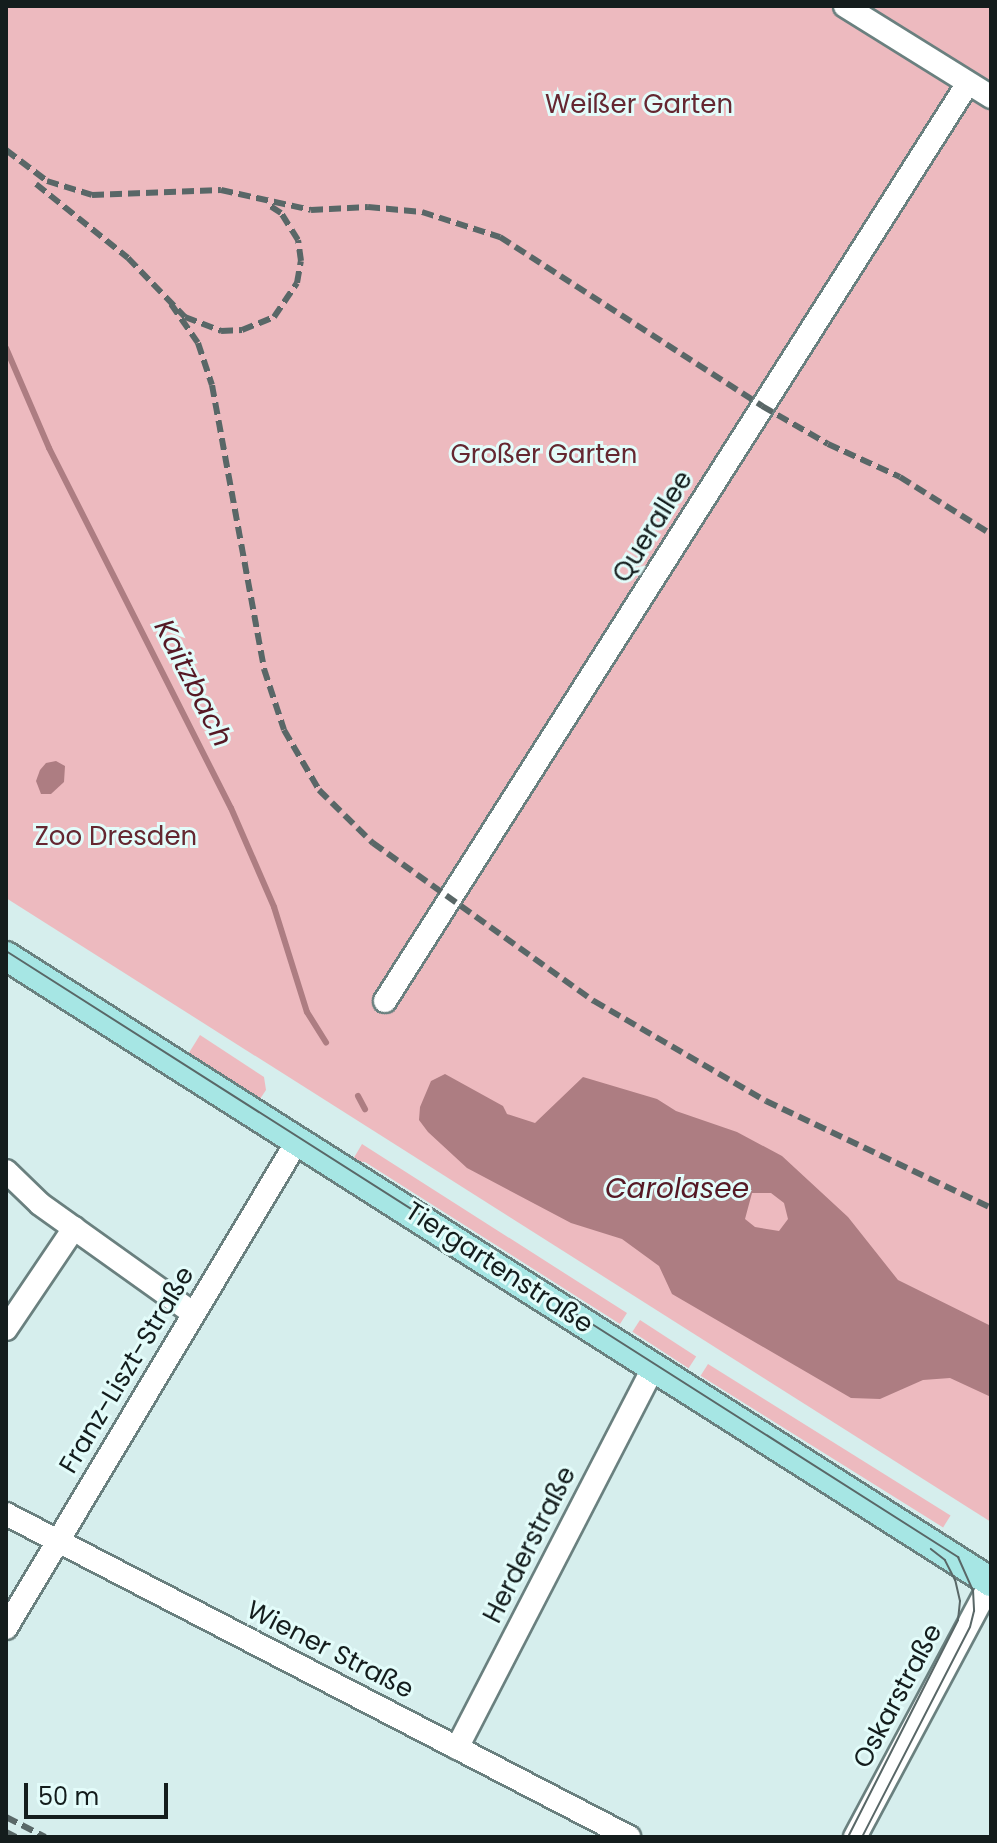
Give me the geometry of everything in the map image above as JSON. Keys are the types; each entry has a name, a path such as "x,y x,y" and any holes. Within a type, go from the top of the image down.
{"main road":[{"name":"Tiergartenstraße","path":"6,956 991,1582"}],"street":[{"path":"845,6 991,97"},
{"name":"Querallee","path":"385,1001 968,83"},
{"name":"Franz-Liszt-Straße","path":"6,1628 298,1140"},
{"path":"6,1171 40,1204 193,1313"},
{"path":"6,1329 74,1228"},
{"name":"Herderstraße","path":"457,1748 654,1367"},
{"name":"Wiener Straße","path":"6,1514 629,1837"},
{"name":"Oskarstraße","path":"855,1837 991,1582"}],"green space":[{"name":"Großer Garten","path":"6,6 991,6 991,1522 6,898"},
{"path":"200,1035 264,1077 266,1090 258,1102 187,1056"},
{"path":"362,1144 627,1313 620,1324 365,1162 352,1161"},
{"path":"640,1320 696,1356 689,1368 632,1332"},
{"path":"708,1364 951,1516 943,1527 701,1376"}],"water":[{"path":"56,761 65,766 64,782 51,794 41,794 36,781 40,770 46,763"},
{"name":"Carolasee","path":"445,1074 503,1106 507,1114 535,1123 583,1077 657,1099 676,1111 737,1132 782,1156 848,1217 898,1280 991,1326 991,1397 950,1378 923,1380 880,1399 851,1398 672,1294 659,1266 622,1239 571,1223 467,1168 419,1120 420,1107 431,1081","holes":["752,1193 771,1193 784,1203 788,1219 779,1231 755,1227 745,1219"]}],"waterway":[{"name":"Kaitzbach","path":"6,348 49,448 231,808 274,907 307,1012 326,1042"},
{"name":"Kaitzbach","path":"358,1096 365,1109"}],"tram line":[{"path":"6,951 958,1557 973,1590 974,1611 970,1627 862,1837"},
{"path":"848,1837 958,1620 960,1601 955,1580 945,1560 931,1549"}],"railway":[{"path":"6,150 47,181 92,195 221,190 311,210 368,207 422,212 500,237 762,406 828,444 900,477 991,534"},
{"path":"36,184 128,258 185,317 221,331 242,330 274,317 297,283 301,261 298,240 281,213 267,204"},
{"path":"171,304 198,343 212,385 264,669 284,730 319,790 373,843 594,1001 766,1101 991,1208"},
{"path":"6,1817 45,1837"},
{"path":"6,1832 16,1837"}],"park label":[{"name":"Weißer Garten","path":"639,105"},
{"name":"Zoo Dresden","path":"116,837"}]}
